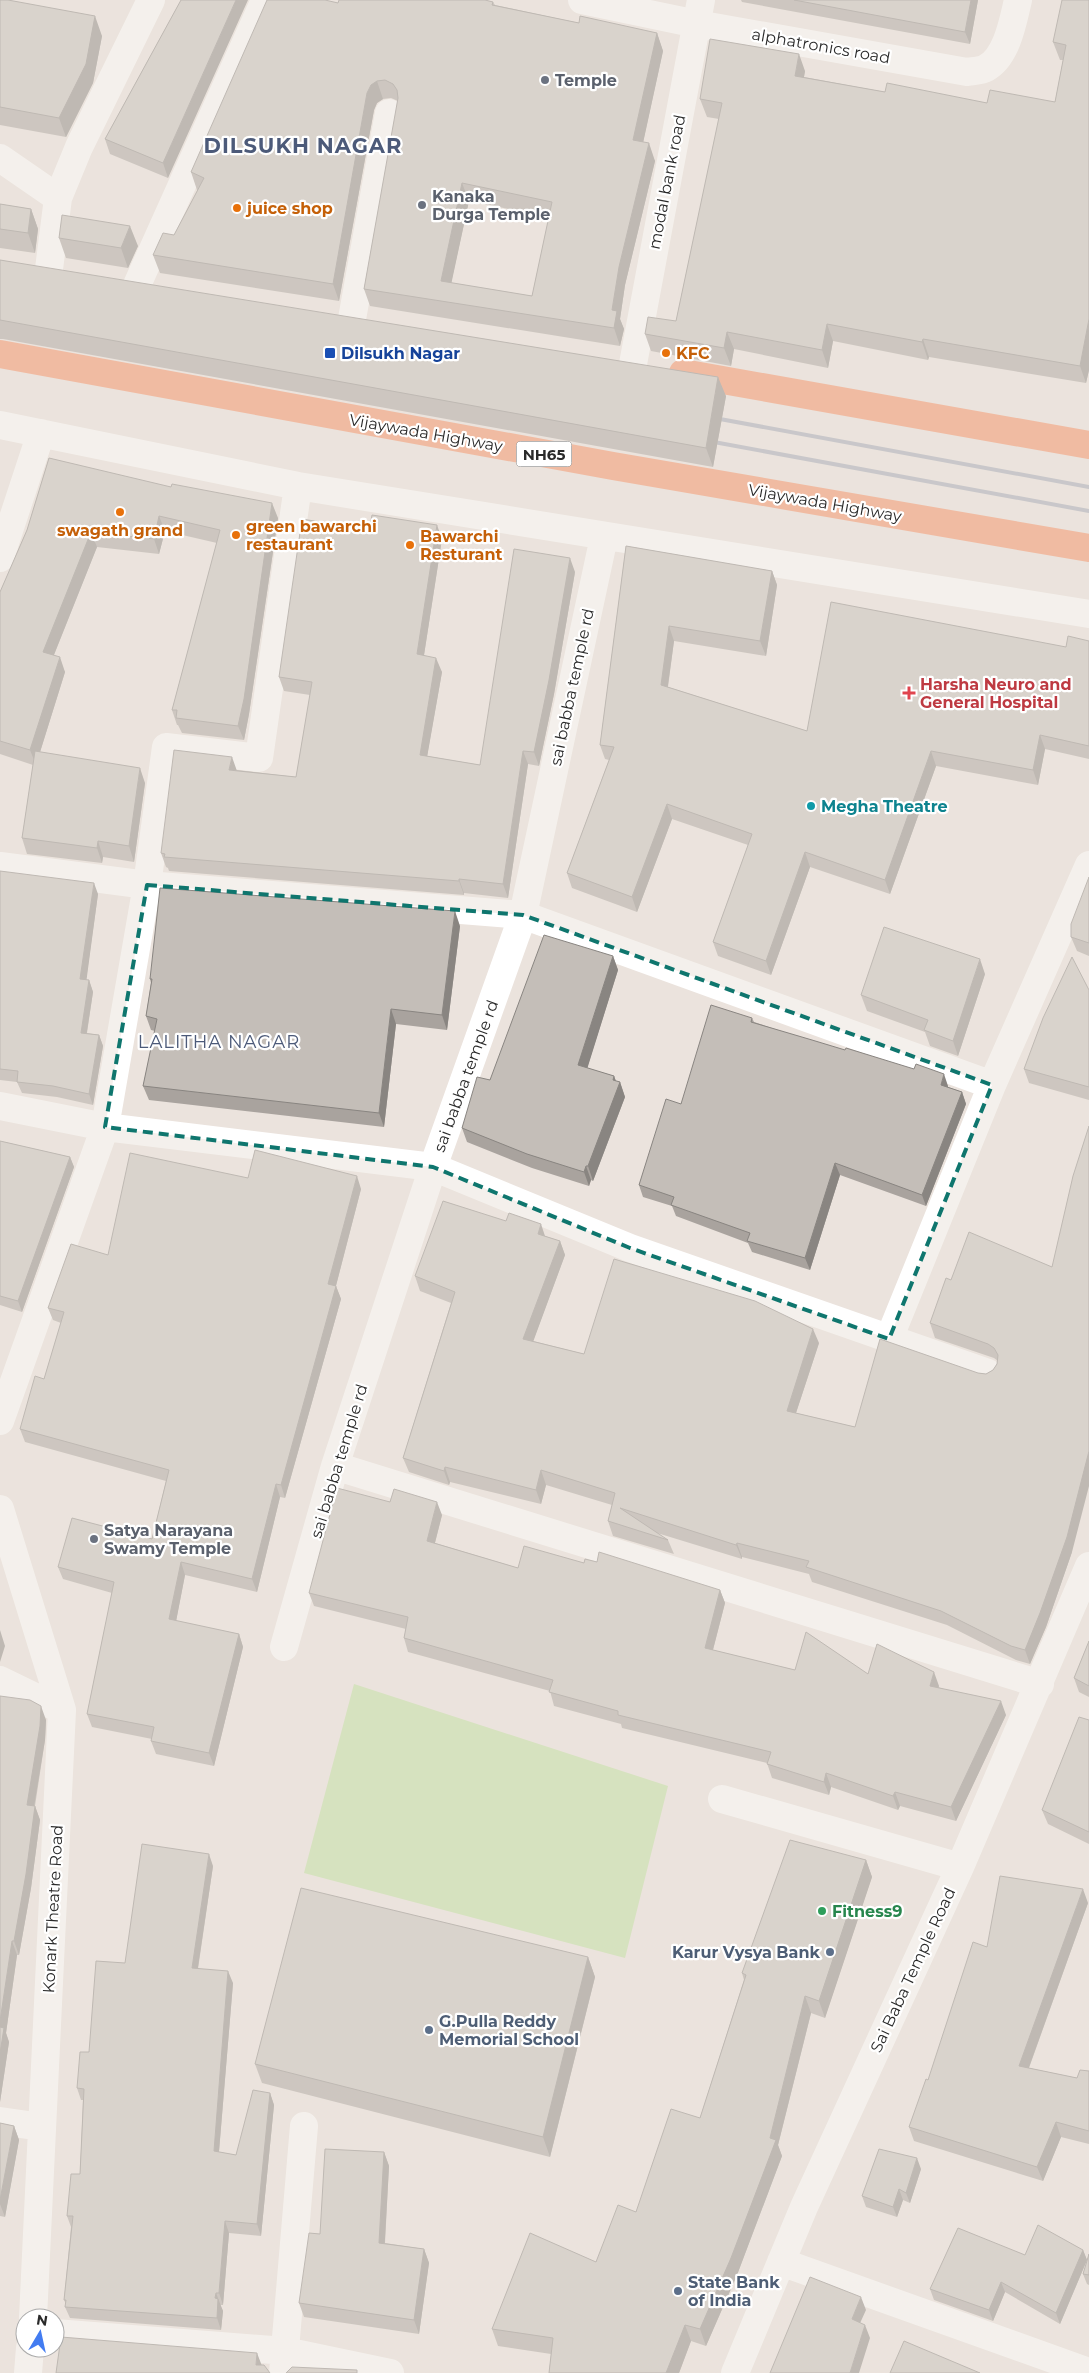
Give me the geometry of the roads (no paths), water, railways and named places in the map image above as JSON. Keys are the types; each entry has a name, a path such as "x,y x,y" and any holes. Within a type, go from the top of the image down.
{"highway":[{"path":"39,268 78,274"},
{"path":"108,280 166,289"},
{"path":"322,314 381,324"},
{"name":"Vijaywada Highway","path":"0,354 613,466 1089,548"},
{"path":"604,360 1089,445"}],"street":[{"path":"39,268 58,198 79,147 151,0"},
{"path":"137,285 264,0"},
{"name":"alphatronics road","path":"582,0 699,12 966,72 986,68 998,56 1009,37 1018,0"},
{"name":"modal bank road","path":"633,364 699,12"},
{"path":"352,319 389,114"},
{"path":"0,158 58,198"},
{"path":"0,425 298,486 1089,614"},
{"path":"0,558 41,433"},
{"path":"0,1421 105,1127 148,885 166,747 259,758 298,486"},
{"name":"sai babba temple rd","path":"284,1647 336,1466 433,1167 523,916 604,536"},
{"path":"889,1339 992,1085 1089,865"},
{"path":"0,866 148,885 523,916 992,1085"},
{"path":"0,1106 105,1127 433,1167 630,1248 988,1373"},
{"path":"336,1466 1040,1684"},
{"name":"Konark Theatre Road","path":"0,1509 62,1710 33,2308"},
{"name":"Sai Baba Temple Road","path":"735,2373 804,2207 960,1867 1089,1566"},
{"path":"0,1680 62,1710"},
{"path":"722,1799 960,1867"},
{"path":"0,2121 42,2127"},
{"path":"284,2362 304,2126"},
{"path":"781,2262 1089,2372"},
{"path":"65,2334 284,2362 390,2373"},
{"path":"28,2373 29,2358"}],"railway":[{"path":"709,417 1089,487"},
{"path":"703,440 1089,511"}],"place":[{"name":"Temple","path":"545,80"},
{"name":"Kanaka Durga Temple","path":"422,205"},
{"name":"juice shop","path":"237,208"},
{"name":"Dilsukh Nagar","path":"330,353"},
{"name":"KFC","path":"666,353"},
{"name":"swagath grand","path":"120,512"},
{"name":"green bawarchi restaurant","path":"236,535"},
{"name":"Bawarchi Resturant","path":"410,545"},
{"name":"Harsha Neuro and General Hospital","path":"909,693"},
{"name":"Megha Theatre","path":"811,806"},
{"name":"Satya Narayana Swamy Temple","path":"94,1539"},
{"name":"Fitness9","path":"822,1911"},
{"name":"Karur Vysya Bank","path":"830,1952"},
{"name":"G.Pulla Reddy Memorial School","path":"429,2030"},
{"name":"State Bank of India","path":"678,2291"}],"district":[{"name":"DILSUKH NAGAR","path":"303,145"},
{"name":"LALITHA NAGAR","path":"219,1042"}]}
